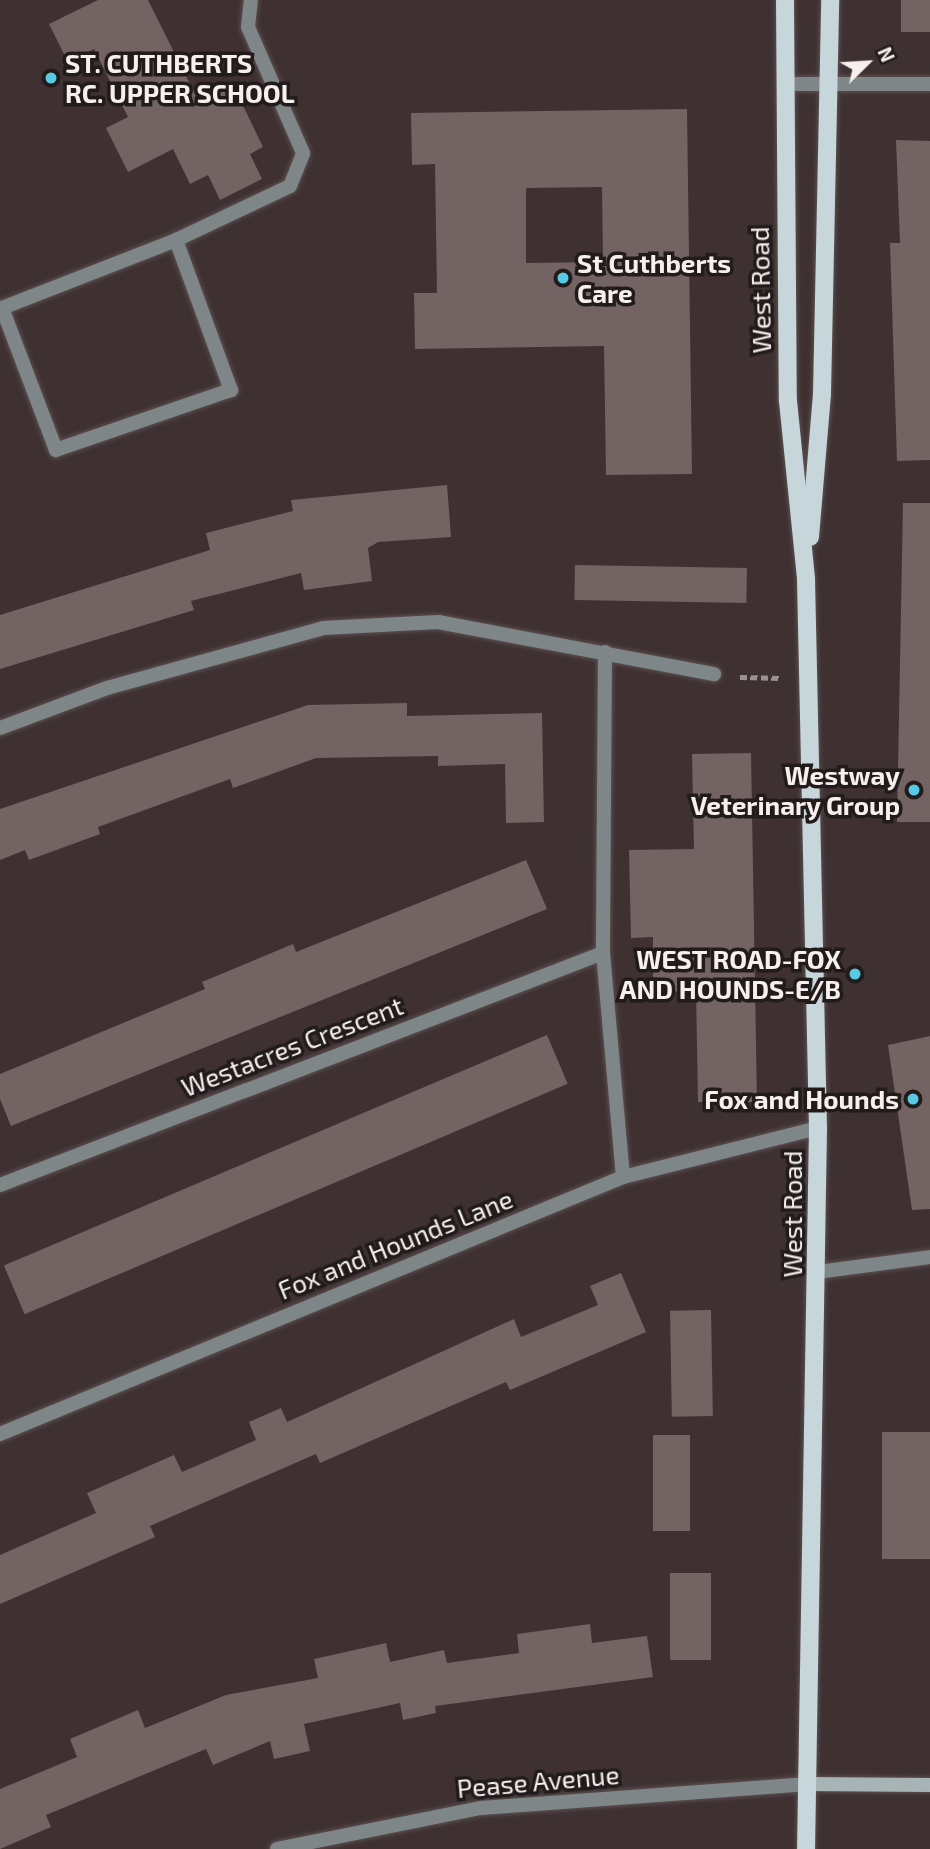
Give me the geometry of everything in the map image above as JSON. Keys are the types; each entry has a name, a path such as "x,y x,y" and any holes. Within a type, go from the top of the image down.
{"main road":[{"name":"West Road","path":"785,0 788,401 806,579 818,1128 818,1272 805,1784 806,1849"},
{"name":"West Road","path":"806,579 822,393 830,0"},
{"path":"805,1784 930,1785"}],"street":[{"path":"176,240 231,390 56,450 1,307 176,240 290,186 303,153 248,27 251,0"},
{"path":"784,84 930,84"},
{"path":"0,728 107,688 323,628 438,622 714,674"},
{"path":"605,652 603,953 623,1177"},
{"name":"Westacres Crescent","path":"0,1185 603,953"},
{"name":"Fox and Hounds Lane","path":"0,1434 623,1177 818,1128"},
{"path":"818,1272 930,1257"},
{"name":"Pease Avenue","path":"277,1849 481,1808 805,1784"}],"path":[{"path":"714,674 808,677"}],"building":[{"path":"98,0 148,0 197,98 231,81 263,147 250,154 262,179 220,200 208,175 190,184 173,149 128,172 106,128 128,117 94,49 68,62 49,24"},
{"path":"901,0 930,0 930,32 901,32"},
{"name":"St Cuthberts Care","path":"687,109 692,474 606,475 604,346 415,349 414,293 437,293 435,164 412,165 411,113","holes":["602,187 603,262 526,263 526,188"]},
{"path":"896,140 930,141 930,460 897,461 890,243 900,243"},
{"path":"447,485 451,537 378,542 368,548 372,581 304,590 301,573 191,601 194,610 0,669 0,615 210,550 206,533 293,511 291,500"},
{"path":"903,503 930,503 930,822 897,822"},
{"path":"575,565 747,568 746,603 574,600"},
{"path":"407,703 407,716 542,713 544,822 506,823 505,764 438,766 438,756 316,758 233,788 230,779 98,827 100,834 29,860 25,850 0,860 0,809 308,705"},
{"path":"751,753 757,1102 698,1102 696,991 653,992 653,937 631,938 629,850 694,849 692,754"},
{"path":"526,860 547,909 11,1126 0,1099 0,1074 205,989 202,982 293,944 296,952"},
{"path":"547,1035 568,1084 25,1314 4,1266"},
{"name":"Fox and Hounds","path":"930,1036 930,1209 912,1210 888,1045"},
{"path":"621,1273 646,1332 510,1390 506,1382 320,1463 316,1454 150,1526 155,1537 0,1604 0,1555 96,1513 87,1493 174,1455 182,1472 256,1440 249,1422 281,1408 287,1422 514,1319 521,1337 598,1305 590,1286"},
{"path":"711,1310 713,1416 672,1417 670,1311"},
{"path":"882,1432 930,1432 930,1559 882,1559"},
{"path":"653,1435 690,1435 690,1531 653,1531"},
{"path":"670,1573 711,1573 711,1660 670,1660"},
{"path":"590,1624 592,1643 647,1636 653,1677 435,1706 436,1713 403,1720 400,1703 304,1724 310,1751 274,1759 270,1741 213,1765 206,1749 46,1815 51,1827 0,1849 0,1789 77,1757 70,1739 138,1710 145,1728 226,1695 318,1678 314,1659 386,1643 390,1662 444,1650 447,1663 519,1653 517,1634"}],"place":[{"name":"ST. CUTHBERTS RC. UPPER SCHOOL","path":"51,78"},
{"name":"St Cuthberts Care","path":"563,278"},
{"name":"Westway Veterinary Group","path":"914,790"},
{"name":"WEST ROAD-FOX AND HOUNDS-E/B","path":"855,974"},
{"name":"Fox and Hounds","path":"913,1099"}]}
